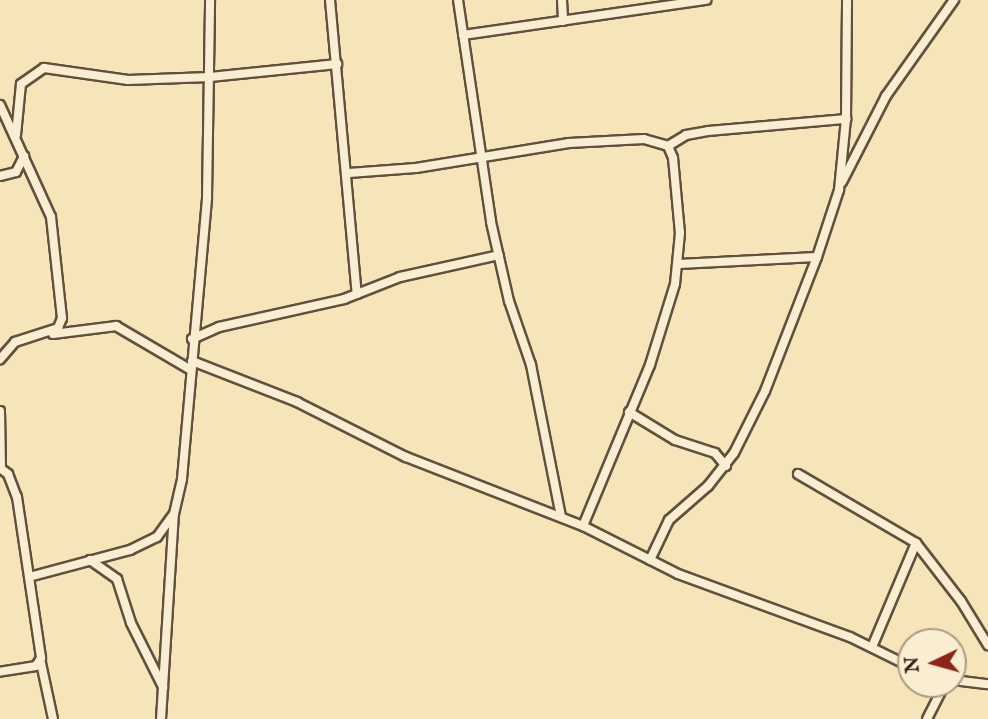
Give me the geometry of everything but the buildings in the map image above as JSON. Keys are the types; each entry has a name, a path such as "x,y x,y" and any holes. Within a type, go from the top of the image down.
{"street":[{"path":"161,719 174,514 182,479 192,339 207,197 211,77 210,0"},
{"path":"330,0 349,173 357,294"},
{"path":"458,0 480,155 499,256 531,365 561,516"},
{"path":"562,0 563,21"},
{"path":"463,35 706,0"},
{"path":"839,190 846,119 847,0"},
{"path":"650,560 669,520 726,466 765,391 864,130 954,0"},
{"path":"16,135 22,85 44,68 123,80 211,77 337,64"},
{"path":"0,105 45,197 57,238 61,323 41,335"},
{"path":"349,173 416,168 480,155 636,139 668,146 697,133 846,119"},
{"path":"583,526 664,327 678,264 678,198 668,146"},
{"path":"0,176 16,172 24,156"},
{"path":"192,339 219,327 357,294 400,277 499,256"},
{"path":"678,264 817,257"},
{"path":"0,359 11,344 41,335 116,326 191,365 297,402 406,457 561,516 650,560 872,647 897,660"},
{"path":"0,411 0,468 17,498 41,663 53,719"},
{"path":"629,412 675,440 715,453 726,466"},
{"path":"798,474 916,543 988,645"},
{"path":"29,577 151,540 174,514"},
{"path":"872,647 916,543"},
{"path":"90,559 117,579 131,623 163,687"},
{"path":"0,672 41,663"},
{"path":"967,682 988,684"},
{"path":"927,719 938,698"}]}
